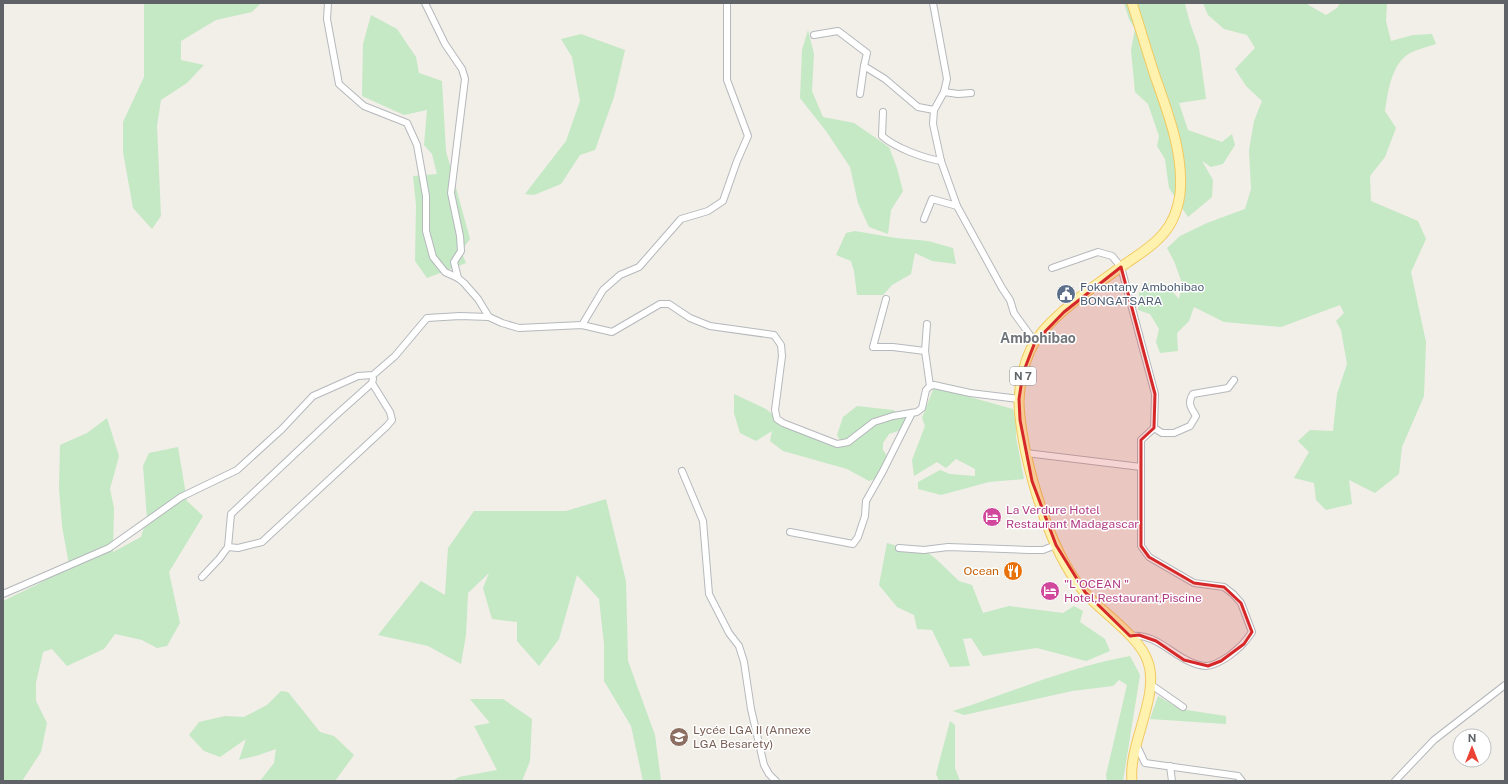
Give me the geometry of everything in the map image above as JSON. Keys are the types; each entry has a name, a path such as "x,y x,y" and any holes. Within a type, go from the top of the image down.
{"main road":[{"name":"N 7","path":"1132,3 1166,109 1177,151 1181,182 1177,210 1172,222 1152,245 1121,267 1047,326 1035,342 1023,373 1019,399 1020,420 1032,481 1064,563 1084,592 1139,645 1149,662 1151,671 1149,698 1136,746 1131,775 1132,781"}],"street":[{"path":"328,3 327,20 339,84 364,106 408,123 418,145 426,196 426,231 433,257 445,272 458,278 464,283 478,299 489,317"},
{"path":"425,3 445,44 462,69 465,79 451,194 460,236 461,251 454,262 458,278"},
{"path":"582,325 603,290 620,275 639,266 681,219 708,211 723,201 737,161 748,136 727,80 727,3"},
{"path":"933,3 947,79 944,92 934,110 933,124 941,161 957,206 1010,300 1014,313 1035,342"},
{"path":"814,35 838,31 867,52 860,94"},
{"path":"864,66 885,79 918,107 934,110"},
{"path":"944,92 958,94 971,93"},
{"path":"883,112 882,136 890,143 934,160 941,161"},
{"path":"924,219 932,199 957,206"},
{"path":"1052,268 1098,252 1112,256 1121,267 1154,394 1154,428 1141,440 1141,546 1149,557 1194,583 1224,587 1234,594 1241,603 1252,632 1244,644 1221,661 1208,666 1184,660 1156,640 1139,635 1130,636"},
{"path":"886,299 873,347 893,347 925,351"},
{"path":"3,594 109,548 181,497 237,470 282,429 314,396 358,376 373,375 395,356 427,318 460,316 489,317 519,328 582,325 612,332 660,304 670,304 690,318 710,326 774,335 781,345 782,356 775,410 778,419 783,423 837,444 848,442 874,422 893,416 917,412 922,408 926,390 930,386 934,385 970,393 1019,399"},
{"path":"927,324 925,351 930,386"},
{"path":"228,547 238,548 262,542 387,426 392,420 390,412 372,383 373,375"},
{"path":"1154,428 1162,433 1174,433 1190,426 1196,416 1189,404 1193,394 1228,388 1234,380"},
{"path":"202,577 228,547 231,514 372,383"},
{"path":"790,532 853,544 858,537 865,516 866,501 912,413"},
{"path":"1026,453 1141,467"},
{"path":"682,471 703,521 709,594 729,633 739,646 744,662 751,709 764,765 769,774 776,781"},
{"path":"900,548 924,550 948,547 1043,550 1056,545"},
{"path":"1150,684 1183,707"},
{"path":"1395,781 1434,740 1505,684"},
{"path":"1136,746 1145,763 1238,776 1242,781"},
{"path":"1170,766 1172,781"}],"highlighted area":[{"path":"1121,267 1155,394 1154,428 1141,440 1141,546 1149,557 1194,583 1224,587 1241,603 1252,632 1244,644 1221,661 1208,666 1184,660 1156,641 1139,635 1130,636 1085,592 1056,545 1032,481 1020,420 1019,399 1023,373 1035,342 1064,312"}],"green space":[{"path":"144,3 261,3 252,12 216,20 181,41 181,60 204,65 187,83 161,100 157,126 161,216 152,229 133,208 123,152 123,122 144,77"},
{"path":"1124,3 1197,3 1185,4 1199,48 1206,99 1179,103 1188,130 1222,142 1232,134 1235,145 1223,164 1211,167 1202,161 1213,180 1212,197 1188,217 1169,188 1165,159 1157,146 1159,136 1148,104 1135,92 1131,50 1135,29 1129,19"},
{"path":"1203,3 1305,3 1326,15 1337,8 1340,3 1387,3 1386,21 1391,41 1413,35 1432,34 1436,44 1410,53 1398,64 1389,87 1385,111 1396,128 1385,157 1370,176 1371,201 1418,221 1426,239 1411,272 1426,342 1424,396 1402,447 1399,474 1375,493 1349,480 1352,504 1326,510 1316,500 1314,483 1294,478 1309,452 1298,441 1310,430 1333,431 1337,394 1347,364 1341,330 1336,321 1344,313 1340,305 1281,327 1224,322 1194,307 1189,321 1177,333 1178,351 1160,353 1156,342 1159,329 1150,314 1138,310 1139,293 1148,283 1170,289 1179,299 1182,283 1174,261 1167,248 1180,236 1207,223 1245,209 1251,189 1249,150 1254,121 1262,101 1246,86 1235,69 1255,48 1247,35 1224,29 1208,15"},
{"path":"371,15 397,29 416,57 419,73 442,81 446,151 470,239 461,251 466,263 427,278 415,261 416,205 413,176 437,174 432,154 424,145 427,110 404,115 362,96 363,44"},
{"path":"808,30 814,54 812,91 823,117 854,123 889,147 897,168 903,191 891,210 888,234 869,227 858,203 850,167 826,131 800,98 802,50"},
{"path":"581,34 625,50 614,97 595,150 580,155 561,184 534,195 525,194 566,141 580,101 572,57 561,39"},
{"path":"855,231 896,238 928,241 953,248 956,264 932,261 915,253 911,274 892,285 883,295 857,295 854,271 851,261 836,255 846,233"},
{"path":"934,387 1013,409 1017,423 1016,437 1024,479 989,482 941,495 918,489 918,482 940,470 950,474 975,476 975,469 956,459 946,468 937,462 914,476 912,460 925,426 922,418"},
{"path":"734,394 766,409 779,420 843,446 837,435 843,417 857,406 893,410 910,421 901,430 889,434 883,443 883,450 887,456 882,477 869,481 847,469 783,451 770,441 772,431 756,441 740,433 734,413"},
{"path":"107,418 119,456 110,489 114,508 113,552 141,537 147,518 143,466 149,453 178,447 187,501 203,516 169,572 180,623 167,646 157,648 142,640 115,634 104,649 67,666 52,649 43,652 36,683 36,701 47,723 41,752 22,781 3,781 3,601 38,584 69,565 62,526 59,488 60,445 87,433"},
{"path":"606,499 626,581 628,661 655,735 661,781 643,781 631,726 604,681 604,644 599,599 577,575 559,639 539,666 517,641 517,622 492,619 483,588 489,573 468,593 466,635 461,664 428,646 378,635 421,581 445,595 448,548 474,511 566,511"},
{"path":"887,543 904,548 924,550 935,558 959,581 972,585 983,613 1009,606 1063,613 1074,606 1083,611 1080,622 1105,639 1110,651 1086,661 1037,648 983,656 971,638 963,639 970,666 950,667 932,630 917,629 914,615 897,607 879,585"},
{"path":"1130,656 1140,675 1123,781 1107,781 1106,775 1127,685 1119,680 1113,686 1072,691 964,715 953,711 1063,673"},
{"path":"281,691 288,692 320,732 334,736 354,755 335,781 260,781 274,763 276,749 239,760 246,739 220,757 204,751 189,735 199,722 225,716 244,717 267,705"},
{"path":"1158,696 1180,709 1226,716 1226,724 1150,719"},
{"path":"470,699 503,699 532,719 530,761 522,781 452,781 459,777 497,770 474,726 490,723"},
{"path":"950,721 955,725 955,768 960,781 939,781 936,774"}],"place":[{"name":"Fokontany Ambohibao BONGATSARA","path":"1066,294"},
{"name":"La Verdure Hotel Restaurant Madagascar","path":"992,517"},
{"name":"Ocean","path":"1013,571"},
{"name":"\"L'OCEAN \" Hotel,Restaurant,Piscine","path":"1050,591"},
{"name":"Lycée LGA II (Annexe LGA Besarety)","path":"679,737"}],"district":[{"name":"Ambohibao","path":"1038,338"}]}
